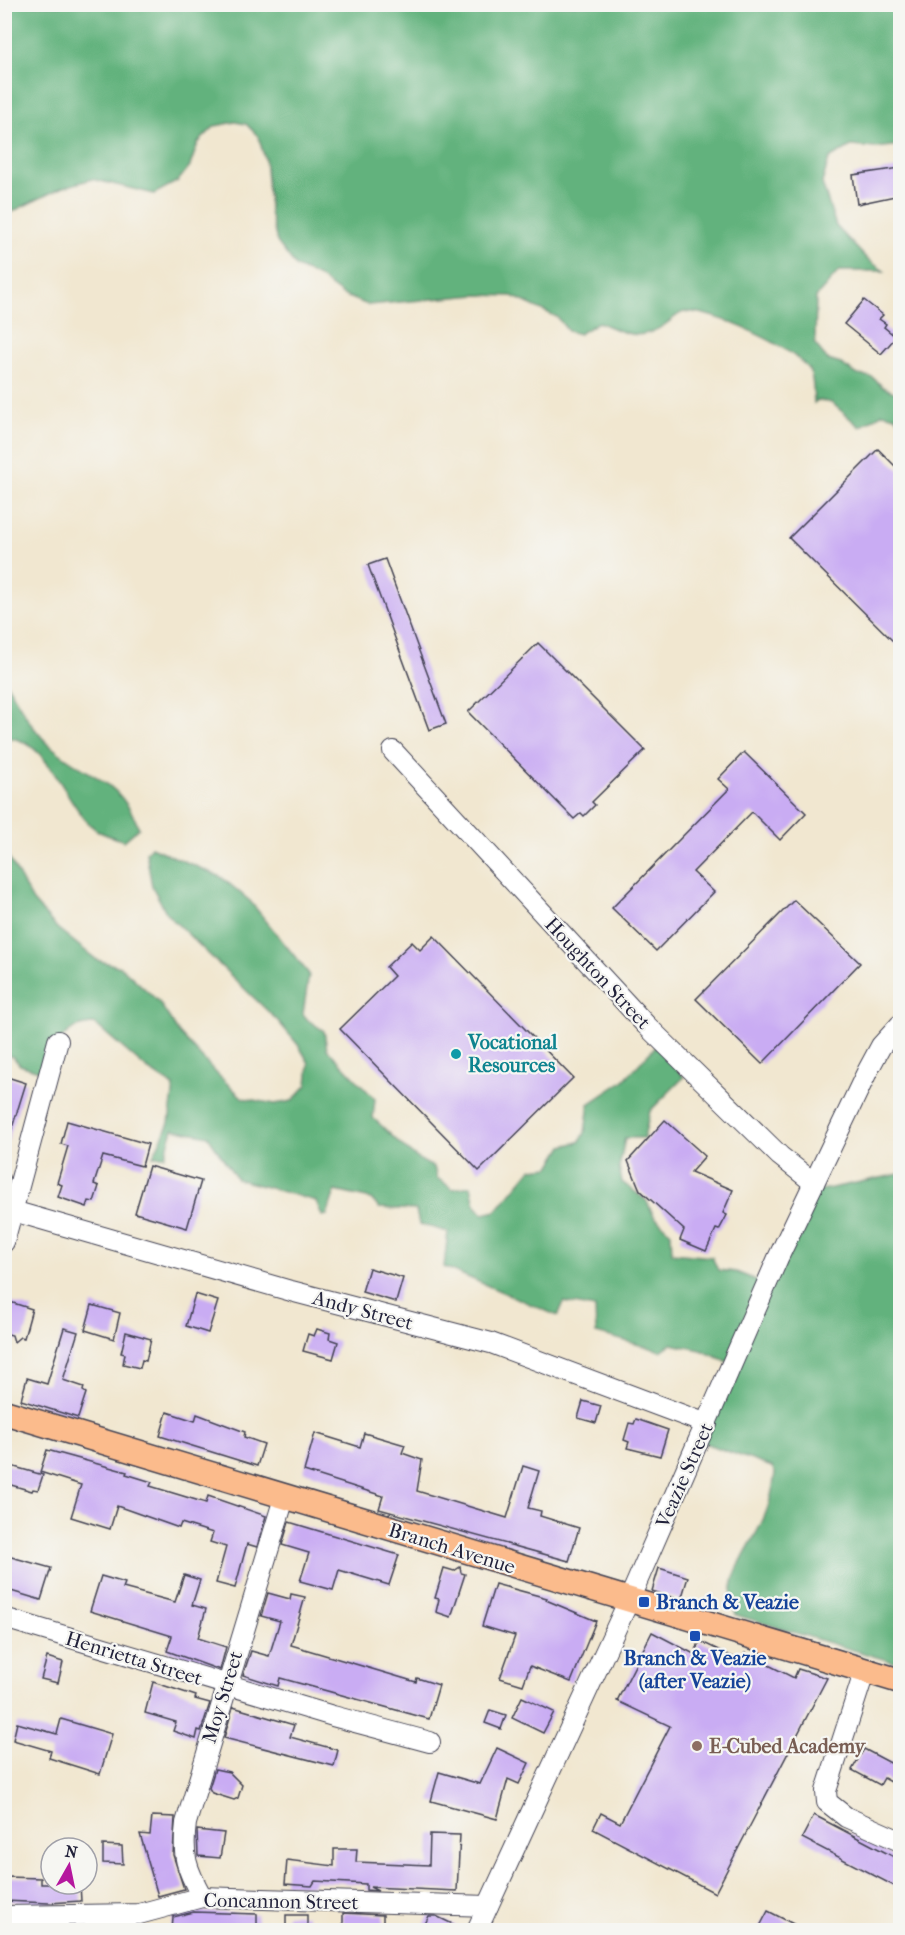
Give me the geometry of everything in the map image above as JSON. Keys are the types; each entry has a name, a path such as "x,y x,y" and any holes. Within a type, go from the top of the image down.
{"main road":[{"name":"Branch Avenue","path":"4,1412 284,1498 900,1681"}],"street":[{"name":"Houghton Street","path":"393,752 646,1025 780,1156 814,1183"},
{"name":"Veazie Street","path":"477,1930 707,1424 778,1258 867,1072 881,1046 900,1025"},
{"path":"4,1242 58,1041"},
{"name":"Andy Street","path":"13,1211 291,1291 490,1343 707,1424"},
{"name":"Moy Street","path":"202,1897 186,1867 183,1847 186,1823 225,1685 284,1498"},
{"name":"Henrietta Street","path":"4,1618 225,1685 430,1742"},
{"path":"865,1670 826,1791 827,1802 846,1817 900,1841"},
{"name":"Concannon Street","path":"4,1916 139,1914 202,1897 488,1906"}],"green space":[{"path":"4,5 900,5 900,145 876,148 851,146 829,159 822,183 836,226 868,260 884,271 839,271 816,297 815,344 828,360 841,364 858,375 872,377 883,387 900,395 900,422 896,416 883,413 860,427 832,403 818,400 814,403 810,372 789,352 732,323 697,313 680,313 656,330 640,335 616,330 598,322 579,334 568,331 557,317 512,296 476,295 368,305 343,295 317,276 296,267 277,242 270,212 265,159 258,136 246,124 235,122 215,126 198,143 190,166 178,181 154,194 92,179 61,188 5,215"},
{"path":"5,681 26,717 45,741 113,788 122,798 139,828 124,841 98,831 86,821 56,775 33,748 20,740 5,738"},
{"path":"151,847 221,877 250,901 309,974 303,1014 324,1031 327,1049 375,1099 373,1118 409,1152 434,1167 437,1178 453,1189 471,1186 475,1205 483,1214 496,1211 531,1169 550,1167 563,1146 579,1142 585,1133 589,1104 623,1081 656,1046 684,1077 650,1111 644,1138 625,1138 619,1167 622,1182 646,1200 654,1216 671,1233 672,1253 712,1257 718,1270 736,1272 766,1284 817,1191 900,1174 900,1664 736,1615 732,1601 735,1576 767,1510 775,1473 772,1467 701,1442 732,1364 701,1350 671,1344 661,1351 596,1333 595,1308 564,1302 558,1316 444,1267 448,1232 419,1224 416,1210 379,1208 371,1199 335,1191 327,1215 322,1216 316,1201 237,1179 208,1136 173,1129 165,1156 153,1156 169,1123 174,1086 147,1069 95,1024 74,1028 67,1033 57,1046 48,1074 20,1065 13,1057 5,1055 4,849 33,901 57,928 97,960 121,967 159,1002 179,1033 243,1098 275,1104 292,1101 307,1085 309,1063 299,1046 278,1021 167,914 152,886 146,853"}],"building":[{"path":"900,168 900,195 857,204 853,175"},
{"path":"864,300 883,315 879,319 886,324 884,327 896,337 881,354 844,324"},
{"path":"878,449 900,471 900,648 789,538"},
{"path":"385,559 446,724 429,730 368,565"},
{"path":"538,643 645,750 592,802 595,805 584,816 581,813 574,819 468,712"},
{"path":"744,752 806,813 780,840 752,812 693,872 714,892 656,951 612,908 729,789 718,779"},
{"path":"794,900 860,963 762,1064 696,999"},
{"name":"Vocational Resources","path":"434,936 573,1078 479,1171 340,1029 394,976 386,967 412,942 420,950"},
{"path":"4,1076 26,1083 8,1141 4,1141"},
{"path":"665,1120 705,1156 691,1172 733,1190 723,1213 727,1215 719,1230 716,1229 706,1251 680,1240 684,1230 640,1190 628,1161"},
{"path":"67,1121 148,1144 142,1166 103,1156 94,1184 99,1186 94,1202 89,1201 87,1207 58,1197 62,1185 57,1183 68,1146 61,1144"},
{"path":"149,1166 201,1181 187,1228 135,1213"},
{"path":"369,1268 403,1278 396,1302 362,1292"},
{"path":"195,1294 218,1301 208,1333 186,1326"},
{"path":"10,1302 32,1309 24,1338 20,1337 14,1342 12,1335 4,1333"},
{"path":"92,1305 120,1313 114,1339 85,1330"},
{"path":"64,1328 78,1332 63,1380 84,1387 83,1391 86,1393 78,1418 21,1400 27,1378 47,1384"},
{"path":"317,1329 330,1333 329,1339 338,1342 333,1359 303,1351 308,1334 314,1336"},
{"path":"126,1332 151,1339 146,1361 142,1360 140,1368 123,1364 125,1354 121,1353"},
{"path":"583,1401 601,1406 596,1423 578,1418"},
{"path":"167,1412 195,1421 197,1414 245,1432 244,1437 264,1444 257,1466 160,1436"},
{"path":"636,1419 668,1430 660,1456 627,1448 629,1442 624,1440 629,1423 634,1424"},
{"path":"315,1433 360,1447 364,1433 405,1445 402,1453 422,1460 417,1491 507,1518 523,1466 539,1471 528,1508 541,1511 540,1516 579,1528 569,1561 379,1509 383,1496 304,1471"},
{"path":"47,1450 127,1472 126,1474 152,1482 150,1486 206,1503 208,1496 266,1516 257,1547 247,1544 235,1588 216,1583 226,1547 210,1542 213,1533 181,1523 179,1528 117,1506 110,1529 71,1517 81,1485 40,1472"},
{"path":"4,1464 43,1475 38,1490 33,1489 32,1491 4,1483"},
{"path":"289,1522 399,1555 389,1585 339,1570 333,1590 300,1581 309,1553 282,1545"},
{"path":"4,1555 51,1568 41,1600 4,1589"},
{"path":"460,1567 461,1573 465,1574 451,1617 436,1612 439,1599 435,1598 444,1568 454,1571"},
{"path":"659,1568 688,1577 681,1600 652,1591"},
{"path":"184,1575 200,1580 192,1605 206,1609 198,1638 226,1647 220,1670 167,1651 172,1636 90,1611 101,1576 125,1583 123,1588 175,1602"},
{"path":"495,1584 547,1598 546,1600 596,1621 571,1682 530,1666 523,1685 500,1678 515,1636 482,1626"},
{"path":"268,1593 290,1599 291,1594 305,1597 291,1645 416,1682 417,1678 439,1685 429,1719 280,1678 278,1686 243,1675 251,1651 269,1656 280,1621 261,1616"},
{"name":"E-Cubed Academy","path":"652,1632 694,1654 700,1641 741,1661 745,1653 794,1678 798,1669 827,1678 715,1893 593,1829 601,1813 620,1823 670,1726 617,1701"},
{"path":"47,1657 63,1662 58,1683 41,1679"},
{"path":"153,1682 210,1703 196,1739 173,1731 176,1722 145,1713"},
{"path":"522,1697 554,1712 543,1733 512,1718"},
{"path":"233,1707 294,1725 290,1737 338,1750 334,1766 224,1738"},
{"path":"490,1710 506,1715 501,1729 485,1723"},
{"path":"61,1719 112,1734 100,1774 49,1758 51,1751 13,1740 17,1723 57,1734"},
{"path":"497,1748 529,1763 519,1784 508,1779 497,1819 431,1801 439,1772 480,1784"},
{"path":"864,1749 900,1768 900,1787 884,1778 880,1785 852,1770"},
{"path":"215,1769 229,1772 242,1785 238,1798 234,1800 212,1793 209,1788"},
{"path":"814,1815 900,1860 900,1889 802,1838"},
{"path":"152,1816 175,1817 173,1855 184,1889 158,1896 140,1834 150,1835"},
{"path":"197,1830 224,1833 220,1858 198,1856"},
{"path":"430,1834 460,1835 457,1891 370,1887 378,1891 366,1890 366,1884 315,1881 312,1886 285,1884 287,1860 334,1866 334,1849 357,1849 356,1862 429,1865"},
{"path":"103,1845 122,1846 123,1864 103,1863"},
{"path":"6,1877 39,1878 39,1896 81,1896 81,1901 49,1903 5,1901"},
{"path":"768,1911 805,1930 758,1930"},
{"path":"194,1912 257,1914 257,1930 172,1930 173,1917"},
{"path":"343,1913 383,1915 383,1930 343,1930"},
{"path":"286,1915 307,1915 307,1930 286,1930"},
{"path":"429,1916 436,1916 465,1930 422,1930"}],"place":[{"name":"Vocational Resources","path":"456,1054"},
{"name":"Branch & Veazie","path":"644,1602"},
{"name":"Branch & Veazie (after Veazie)","path":"695,1636"},
{"name":"E-Cubed Academy","path":"697,1746"}]}
